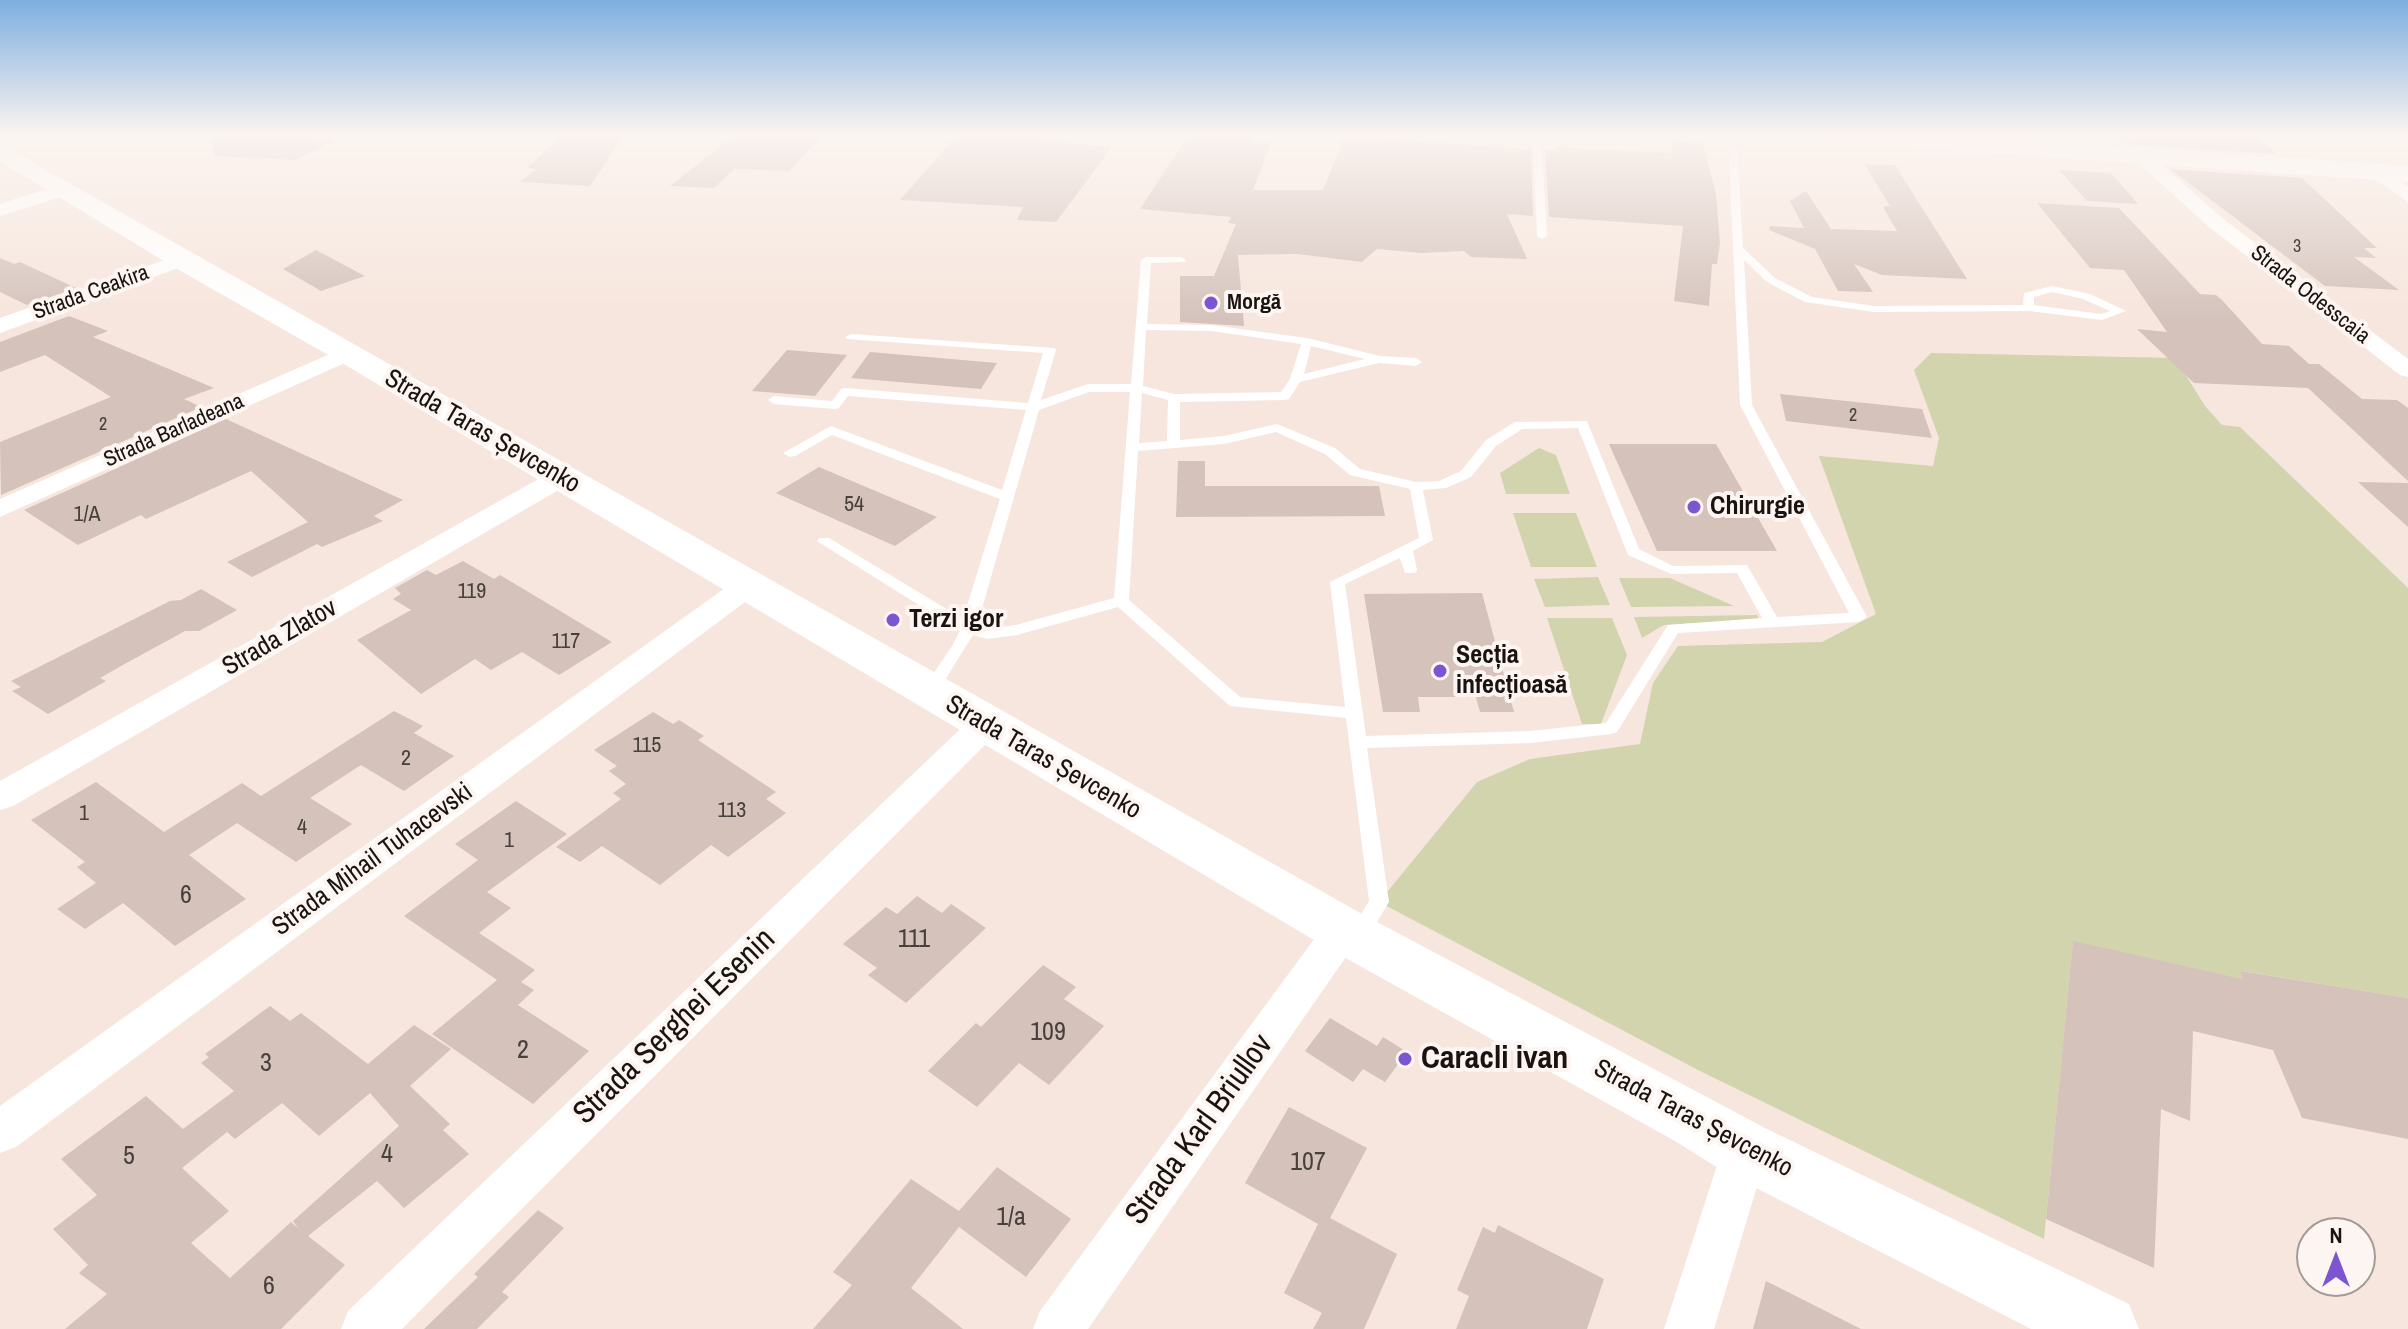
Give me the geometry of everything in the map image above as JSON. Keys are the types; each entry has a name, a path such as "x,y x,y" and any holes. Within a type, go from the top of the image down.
{"main road":[{"name":"Strada Taras Șevcenko","path":"73,196 1350,934 1697,1121 1745,1150 2104,1329"}],"street":[{"path":"0,210 44,196"},
{"name":"Strada Odesscaia","path":"2186,196 2215,222 2408,370"},
{"name":"Strada Ceakira","path":"0,326 182,260"},
{"name":"Strada Barladeana","path":"0,509 348,353"},
{"name":"Strada Zlatov","path":"0,797 560,478"},
{"name":"Strada Mihail Tuhacevski","path":"0,1132 746,587"},
{"name":"Strada Serghei Esenin","path":"366,1329 985,725"},
{"name":"Strada Karl Briullov","path":"1058,1329 1350,934"},
{"path":"1689,1329 1745,1150"}],"lane":[{"path":"1540,196 1542,236"},
{"path":"1357,742 1530,737 1611,728 1673,628 1859,617 1746,405 1734,196"},
{"path":"1736,247 1771,280 1809,300 1874,309 2029,308 2102,317 2120,311 2086,296 2052,289 2028,295 2029,308"},
{"path":"1121,601 1146,260 1181,260"},
{"path":"1141,327 1211,328 1307,341 1379,359 1416,362"},
{"path":"851,337 1050,350 968,629 960,647 929,692"},
{"path":"774,400 835,405 845,392 1034,407 1088,388 1136,388 1174,398 1285,396 1296,379 1307,341"},
{"path":"1296,379 1379,359"},
{"path":"1173,445 1174,398"},
{"path":"1131,448 1224,440 1277,428 1330,451 1355,472 1416,486 1441,485 1466,474 1491,443 1519,425 1583,424 1633,552 1671,570 1742,568 1772,622"},
{"path":"790,453 831,430 1008,497"},
{"path":"1350,934 1379,902 1337,582 1426,540 1416,486"},
{"path":"824,541 968,629 987,634 1017,630 1121,601"},
{"path":"1406,550 1410,570"},
{"path":"1121,601 1236,702 1353,713"}],"green space":[{"path":"1931,353 2175,358 2205,406 2222,425 2240,427 2408,588 2408,998 2242,971 2243,979 2073,942 2044,1239 1700,1071 1379,902 1477,782 1530,759 1640,744 1653,683 1678,646 1822,642 1876,614 1819,456 1933,466 1939,438 1914,370"},
{"path":"1539,448 1556,455 1570,494 1506,494 1500,473"},
{"path":"1513,513 1576,513 1597,567 1531,567"},
{"path":"1598,577 1610,605 1545,607 1534,579"},
{"path":"1619,578 1670,578 1734,606 1631,607"},
{"path":"1757,615 1759,619 1664,625 1642,638 1634,617"},
{"path":"1547,618 1612,618 1627,655 1601,724 1582,724"}],"building":[{"path":"903,196 1075,196 1056,222 1017,220 1023,207 900,200"},
{"path":"1149,196 1532,196 1533,216 1507,214 1527,259 1471,257 1464,251 1421,253 1377,249 1362,262 1297,254 1238,255 1244,326 1180,322 1180,276 1214,276 1236,224 1228,223 1231,217 1140,209"},
{"path":"1548,196 1716,196 1720,243 1717,264 1712,264 1709,306 1674,301 1683,226 1549,217"},
{"path":"1798,196 1809,196 1831,229 1897,231 1884,209 1884,206 1890,206 1884,196 1915,196 1967,279 1882,275 1854,264 1873,292 1838,291 1815,249 1769,230 1770,226 1804,228 1790,201"},
{"path":"2083,196 2131,196 2138,204 2087,201"},
{"path":"2206,196 2321,196 2377,248 2364,248 2376,258 2354,257 2399,290 2325,286"},
{"path":"2037,203 2119,208 2200,294 2216,295 2262,344 2289,346 2309,364 2319,364 2362,399 2397,400 2408,408 2408,481 2308,388 2194,383 2137,329 2167,332 2124,270 2090,268"},
{"path":"316,250 365,276 321,291 283,269"},
{"path":"0,258 14,264 20,262 76,288 27,305 0,292"},
{"path":"69,316 108,331 93,337 214,388 184,399 201,407 1,495 0,442 111,397 45,355 0,372 0,342"},
{"path":"787,350 847,355 815,396 752,391"},
{"path":"870,352 997,363 981,389 851,378"},
{"path":"1780,394 1922,409 1932,438 1786,421"},
{"path":"226,419 403,500 374,516 383,521 322,547 317,544 252,577 227,562 308,522 251,471 146,519 141,515 78,545 24,510"},
{"name":"Chirurgie","path":"1609,444 1716,444 1777,551 1657,551"},
{"path":"1178,461 1205,461 1205,486 1379,486 1385,516 1176,517"},
{"path":"819,467 937,517 895,546 776,493"},
{"path":"2358,482 2408,483 2408,527"},
{"path":"463,561 494,579 500,575 612,642 559,675 522,652 491,670 475,659 421,694 357,640 411,610 393,599 401,594 395,588 427,570 436,575"},
{"path":"201,589 237,610 199,631 185,631 121,666 100,678 106,681 48,714 12,691 21,687 11,681 170,601 181,600"},
{"name":"Secția infecțioasă","path":"1482,593 1514,712 1480,712 1476,697 1418,697 1420,712 1383,712 1364,594"},
{"path":"394,711 423,726 414,733 454,756 404,791 361,765 310,798 352,824 296,862 237,823 189,855 246,899 175,946 123,903 85,929 57,909 96,883 77,867 85,862 31,820 96,782 164,832 242,783 261,796"},
{"path":"653,712 673,724 679,720 704,736 698,740 776,792 766,799 786,813 728,857 711,845 660,885 602,846 580,862 556,847 621,799 613,793 626,784 609,771 617,766 594,750"},
{"path":"516,801 567,834 487,892 511,908 479,933 535,970 521,982 534,990 518,1005 589,1051 533,1104 432,1034 497,980 404,916 478,860 455,844"},
{"path":"917,896 942,913 951,904 986,928 906,1003 868,975 877,968 843,944 886,907 897,914"},
{"path":"2073,941 2243,979 2241,971 2408,998 2408,1139 2302,1118 2273,1050 2193,1031 2190,1121 2161,1109 2154,1268 2046,1219"},
{"path":"1043,965 1076,987 1064,999 1104,1026 1049,1085 1019,1063 977,1107 928,1071 976,1023 981,1027"},
{"path":"270,1006 290,1021 301,1013 368,1064 414,1025 451,1049 410,1086 450,1124 443,1130 469,1154 404,1208 377,1181 308,1236 345,1265 281,1329 65,1329 107,1294 79,1273 88,1265 53,1229 97,1195 61,1159 146,1096 183,1129 234,1091 201,1063 209,1057 205,1054","holes":["370,1093 399,1126 293,1221 298,1228 291,1222 230,1278 191,1243 229,1211 182,1168 227,1132 235,1139 282,1103 319,1136"]},
{"path":"1330,1018 1377,1046 1383,1037 1407,1052 1385,1082 1363,1069 1353,1082 1305,1051"},
{"path":"1289,1107 1367,1148 1330,1218 1397,1254 1364,1329 1313,1329 1322,1313 1284,1293 1318,1224 1245,1183"},
{"path":"997,1167 1071,1219 1026,1277 959,1227 911,1288 963,1329 813,1329 852,1285 833,1272 911,1179 959,1211"},
{"path":"538,1210 564,1228 502,1292 509,1297 477,1329 424,1329 478,1277 474,1274"},
{"path":"1498,1225 1604,1279 1587,1329 1456,1329 1469,1296 1457,1290 1483,1227 1495,1233"},
{"path":"1766,1281 1861,1329 1753,1329"}],"place":[{"name":"Morgă","path":"1211,303"},
{"name":"Chirurgie","path":"1694,507"},
{"name":"Terzi igor","path":"893,620"},
{"name":"Secția infecțioasă","path":"1440,671"},
{"name":"Caracli ivan","path":"1405,1059"}]}
